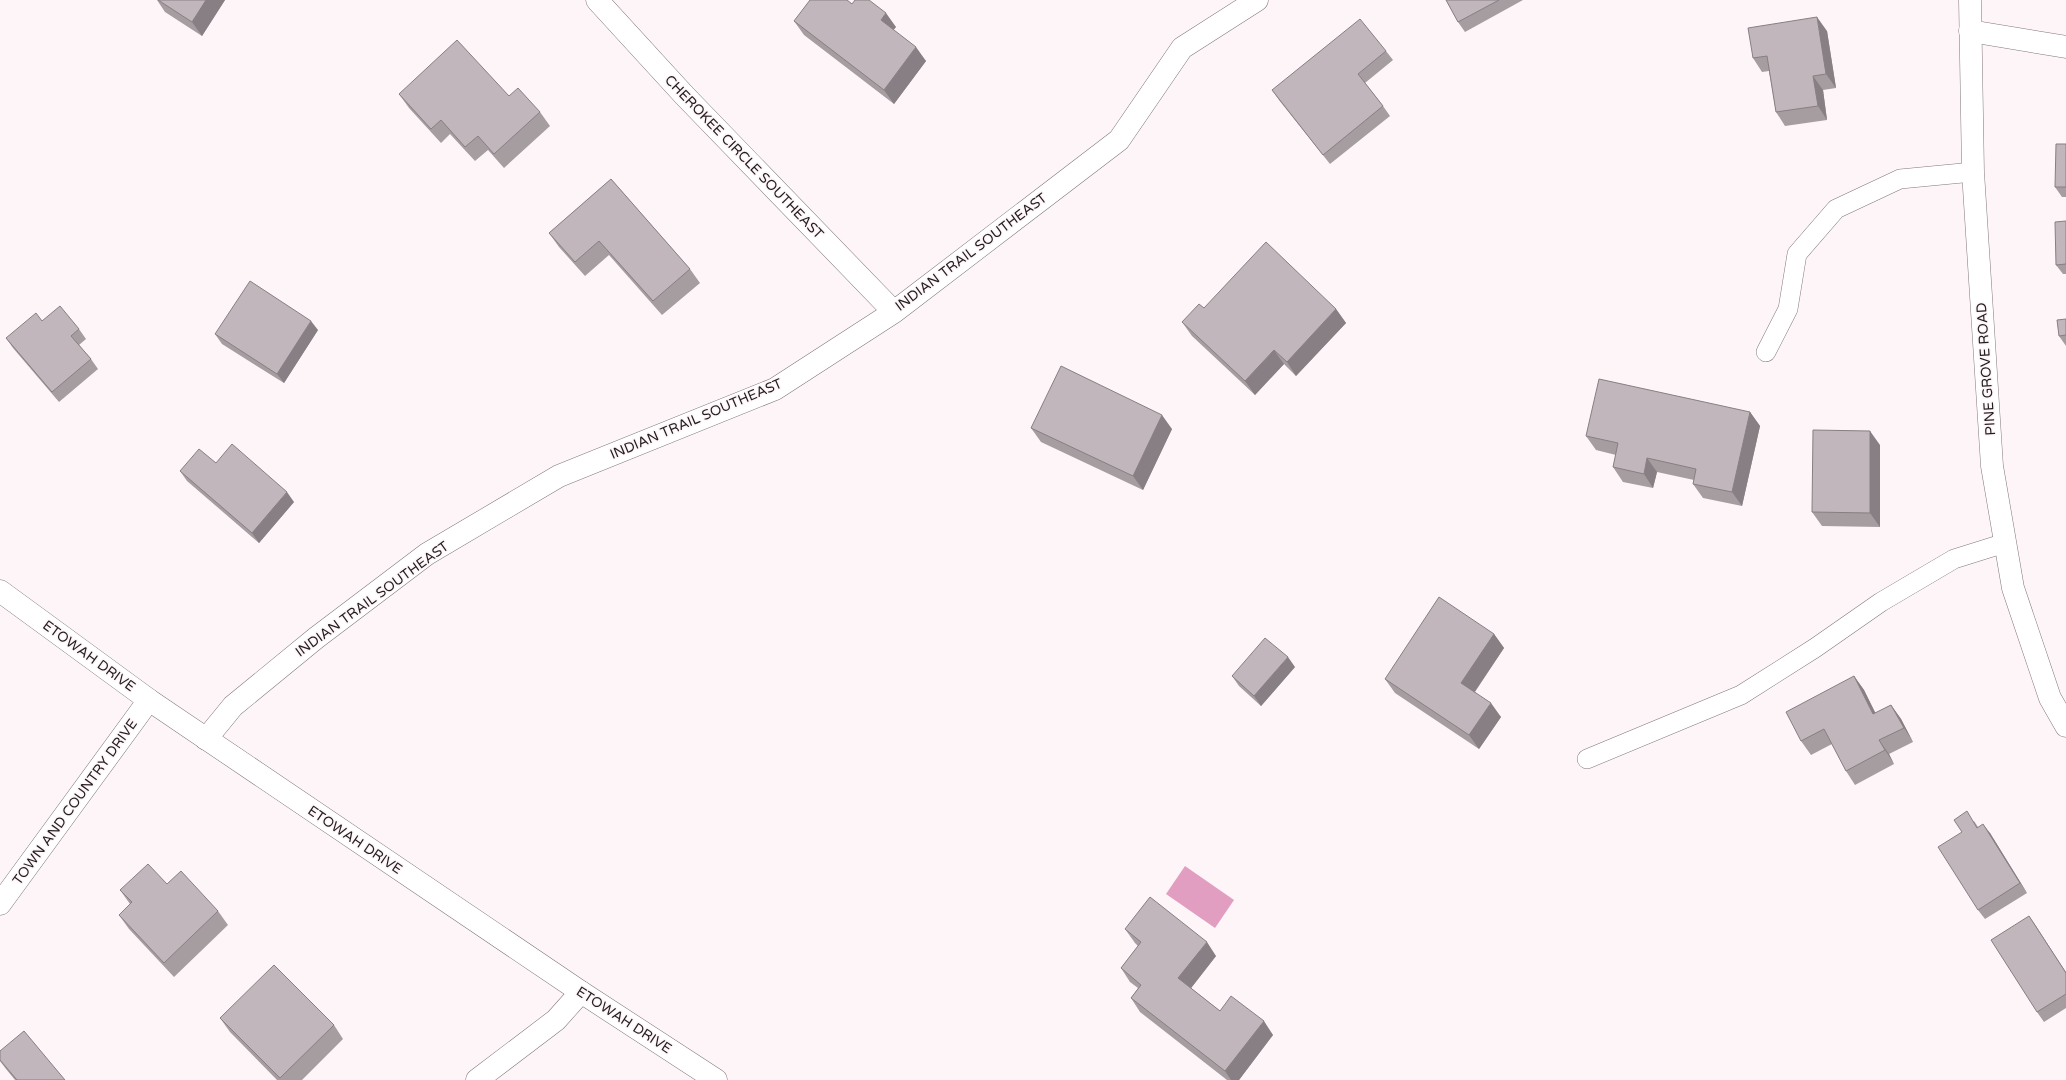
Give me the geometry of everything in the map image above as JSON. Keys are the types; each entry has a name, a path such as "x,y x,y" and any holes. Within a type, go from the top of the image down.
{"street":[{"name":"CHEROKEE CIRCLE SOUTHEAST","path":"597,0 684,95 894,312"},
{"name":"INDIAN TRAIL SOUTHEAST","path":"206,739 233,706 316,638 427,554 560,476 775,389 894,312 1119,140 1182,48 1257,0"},
{"name":"PINE GROVE ROAD","path":"1970,0 1973,172 1992,466 2005,543 2016,595 2050,698 2066,726"},
{"path":"1970,31 2066,47"},
{"name":"ETOWAH DRIVE","path":"0,591 149,700 206,739 581,992 716,1080"},
{"name":"TOWN AND COUNTRY DRIVE","path":"0,904 149,700"},
{"path":"477,1080 556,1020 581,992"}],"lane":[{"path":"1766,352 1788,309 1797,254 1836,209 1900,180 1973,172"},
{"path":"1587,759 1741,695 1815,648 1881,602 1954,559 2005,543"}],"shaded area":[{"path":"1185,866 1234,900 1215,928 1166,894"}],"building":[{"path":"158,0 206,0 192,22"},
{"path":"810,0 847,0 852,4 855,0 869,0 886,13 881,20 916,47 884,90 794,21"},
{"path":"1446,0 1499,0 1458,22"},
{"path":"1817,17 1826,74 1813,76 1818,106 1776,112 1767,56 1753,58 1748,28"},
{"path":"1360,19 1386,51 1358,74 1383,106 1323,155 1272,90"},
{"path":"457,40 509,96 518,88 540,112 494,154 478,136 465,147 441,120 431,129 399,94"},
{"path":"2056,144 2066,144 2066,187 2055,187"},
{"path":"611,179 690,269 653,301 599,241 575,262 549,233"},
{"path":"2066,221 2066,264 2056,265 2055,222"},
{"path":"1266,242 1336,309 1287,362 1274,350 1245,381 1182,322 1199,304 1204,308"},
{"path":"250,281 311,321 277,374 215,334"},
{"path":"60,306 79,329 71,336 91,359 52,392 6,338 36,313 42,321"},
{"path":"2066,319 2066,335 2059,336 2057,320"},
{"path":"1061,366 1162,415 1133,476 1031,428"},
{"path":"1599,379 1750,412 1732,492 1693,484 1696,469 1647,458 1644,474 1613,467 1618,443 1586,436"},
{"path":"1813,430 1870,431 1870,513 1812,512"},
{"path":"232,444 287,492 252,533 180,471 199,449 216,463"},
{"path":"1439,597 1494,634 1461,683 1491,703 1469,735 1385,679"},
{"path":"1265,638 1288,657 1254,696 1232,676"},
{"path":"1854,676 1873,714 1891,705 1904,728 1879,740 1885,750 1846,771 1824,729 1801,741 1786,712"},
{"path":"1967,811 1977,828 1983,824 2020,883 1978,910 1938,847 1962,832 1954,820"},
{"path":"148,864 167,884 181,871 218,911 164,963 119,915 132,902 120,890"},
{"path":"1150,897 1207,942 1178,978 1220,1011 1231,996 1264,1021 1225,1071 1131,998 1141,985 1121,968 1141,942 1125,929"},
{"path":"2029,916 2066,973 2066,994 2037,1012 1991,940"},
{"path":"274,965 334,1025 280,1078 220,1018"},
{"path":"24,1031 65,1080 17,1080 0,1060 0,1051"}]}
